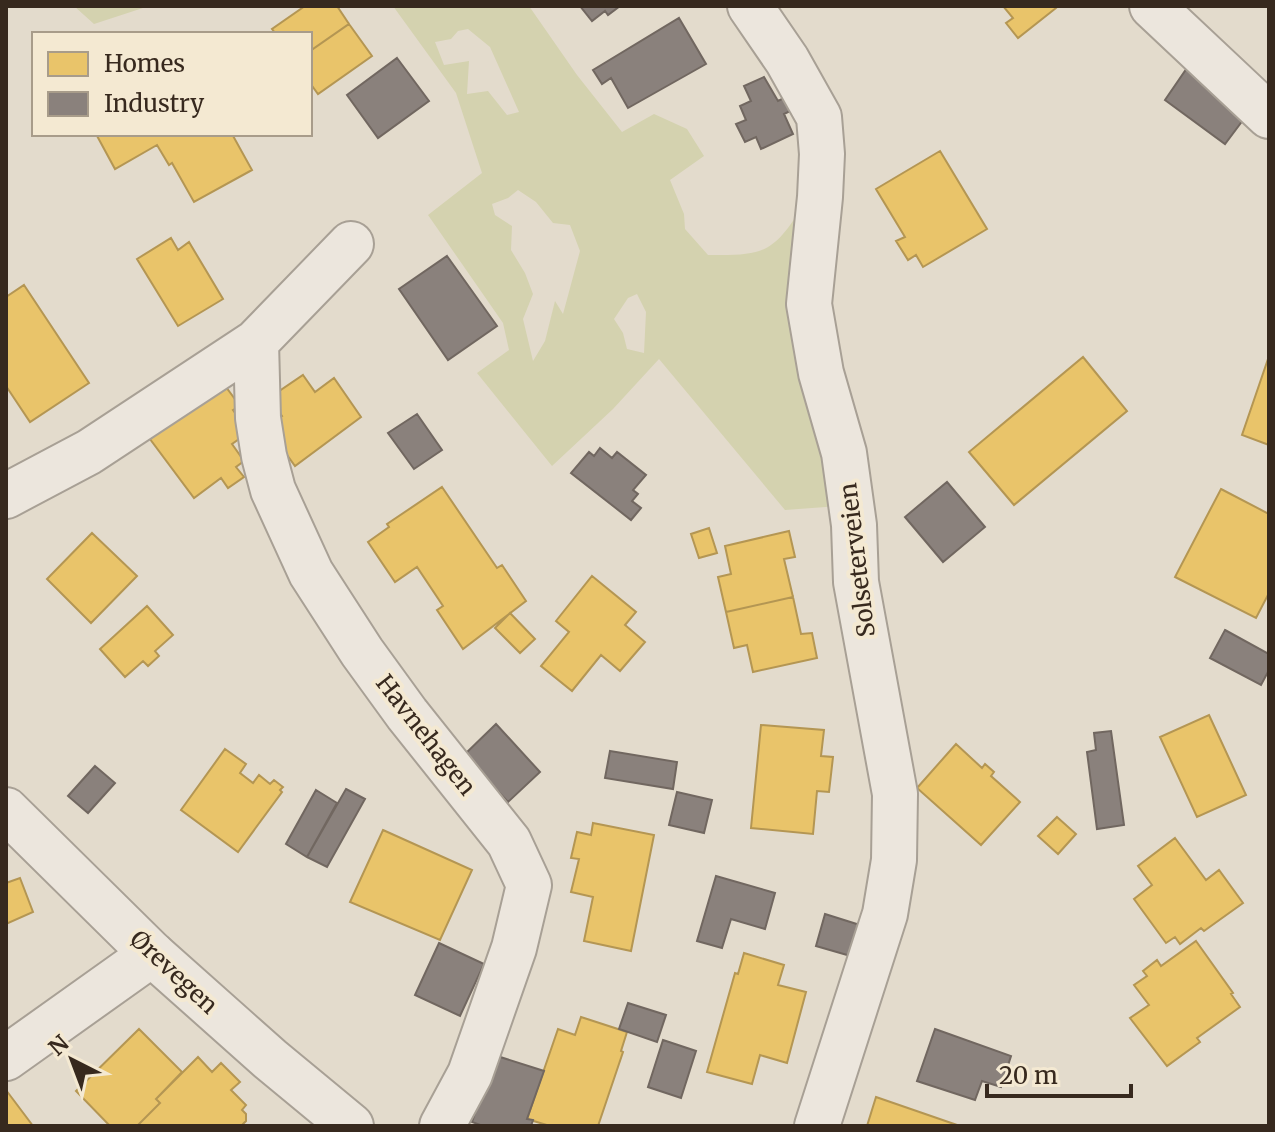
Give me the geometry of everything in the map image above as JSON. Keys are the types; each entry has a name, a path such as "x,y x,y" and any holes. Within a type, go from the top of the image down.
{"street":[{"name":"Solseterveien","path":"750,6 787,60 819,117 822,154 820,197 809,304 821,373 844,453 854,525 856,582 895,794 894,860 885,914 817,1126"},
{"path":"1152,6 1269,116"},
{"path":"6,496 89,452 256,342 351,244"},
{"name":"Havnehagen","path":"256,342 258,418 264,456 273,490 311,573 407,714 509,842 529,885 514,948 470,1074 442,1126"},
{"name":"Ørevegen","path":"6,810 152,954 351,1126"},
{"path":"6,1058 152,954"}],"shaded area":[{"path":"74,6 149,6 94,24"},
{"path":"393,6 529,6 622,132 654,114 687,129 704,156 670,180 684,214 685,229 708,255 744,254 767,248 785,231 806,201 839,506 785,510 659,359 613,409 552,466 477,373 509,350 503,323 428,215 482,173 456,93","holes":["468,29 490,47 519,112 507,115 488,91 467,94 469,61 444,65 435,42 451,39 458,31","518,190 536,202 553,223 570,225 580,251 563,314 555,301 545,341 533,361 523,319 533,294 511,250 512,226 495,215 492,204","637,294 646,312 644,353 627,349 623,333 614,319 628,298"]}],"building: Homes":[{"path":"305,6 337,6 349,24 312,50 312,32 274,32 272,29"},
{"path":"1003,6 1056,8 1018,38 1006,23 1013,18"},
{"path":"349,24 372,56 318,94 312,86 312,50"},
{"path":"97,136 233,136 252,170 194,202 172,163 169,165 157,145 115,169"},
{"path":"940,151 987,229 923,267 916,255 908,260 896,241 905,237 876,189"},
{"path":"171,238 178,250 189,242 223,299 178,326 137,259"},
{"path":"24,285 89,383 30,422 6,386 6,297"},
{"path":"1269,356 1269,445 1242,435"},
{"path":"1083,357 1127,411 1014,505 969,452"},
{"path":"303,375 315,392 334,378 361,417 295,466 267,427 282,416 269,398"},
{"path":"223,383 240,406 233,410 249,432 232,444 244,461 236,467 244,477 228,488 221,478 194,498 147,435"},
{"path":"442,487 497,568 502,565 526,601 463,649 437,610 443,606 417,567 395,582 368,542 389,527 387,524"},
{"path":"1221,489 1269,514 1269,593 1256,618 1175,577"},
{"path":"709,528 717,553 699,558 691,534"},
{"path":"789,531 795,557 784,559 793,597 726,612 718,577 731,574 725,546"},
{"path":"92,533 137,576 91,623 47,579"},
{"path":"592,576 636,612 625,625 645,642 620,671 601,655 572,691 541,666 569,632 556,621"},
{"path":"793,597 801,634 812,633 817,658 753,672 747,645 734,648 726,612"},
{"path":"147,606 173,635 155,651 159,656 148,666 143,661 125,677 100,649"},
{"path":"510,613 535,639 520,653 495,628"},
{"path":"1209,715 1246,795 1197,817 1160,737"},
{"path":"761,725 824,730 821,756 833,757 829,792 817,791 813,834 751,828"},
{"path":"956,744 982,768 985,764 994,772 991,776 1020,802 981,845 917,788"},
{"path":"225,749 246,764 240,773 253,783 259,775 270,784 274,780 283,787 238,852 181,810"},
{"path":"1057,817 1076,834 1058,854 1038,836"},
{"path":"593,823 654,835 631,951 584,941 593,897 571,892 579,859 571,858 577,832 591,835"},
{"path":"383,830 472,870 440,940 350,902"},
{"path":"1175,838 1206,880 1219,870 1243,903 1180,944 1175,937 1166,943 1134,899 1152,885 1138,866"},
{"path":"20,878 33,912 6,924 6,883"},
{"path":"1196,941 1240,1007 1197,1038 1200,1042 1167,1066 1130,1018 1149,1005 1134,985 1147,976 1143,971 1157,960 1161,966"},
{"path":"744,953 784,965 778,985 806,992 787,1063 760,1055 752,1084 707,1072 735,973 738,974"},
{"path":"581,1017 627,1032 598,1126 550,1126 527,1119 558,1029 575,1035"},
{"path":"139,1029 182,1072 156,1099 160,1103 137,1126 110,1126 76,1091"},
{"path":"198,1057 212,1072 221,1063 240,1082 231,1090 246,1105 242,1110 246,1121 241,1126 137,1126 160,1103 156,1099"},
{"path":"6,1090 33,1126 6,1126"},
{"path":"876,1097 960,1126 867,1126"}],"building: Industry":[{"path":"580,6 620,6 608,15 605,11 592,21"},
{"path":"679,18 706,64 628,108 611,78 602,84 593,70"},
{"path":"397,58 429,101 378,138 347,95"},
{"path":"1187,68 1249,112 1225,144 1165,100"},
{"path":"764,77 778,101 786,97 792,110 784,114 793,134 761,149 756,137 745,142 736,124 746,120 740,106 751,101 744,86"},
{"path":"447,256 497,326 448,360 399,289"},
{"path":"417,414 442,450 414,469 388,433"},
{"path":"600,448 612,458 617,452 646,475 633,490 638,494 632,501 641,508 631,520 571,473 589,452 594,456"},
{"path":"947,482 985,527 943,562 905,517"},
{"path":"1225,630 1269,654 1269,670 1261,685 1210,658"},
{"path":"496,724 540,772 508,802 464,755"},
{"path":"1111,731 1124,825 1097,829 1087,752 1096,750 1094,733"},
{"path":"610,751 677,762 673,789 605,778"},
{"path":"95,766 115,783 88,813 68,796"},
{"path":"346,789 365,799 327,867 307,857"},
{"path":"316,790 337,803 307,857 286,844"},
{"path":"677,792 712,800 704,833 669,825"},
{"path":"716,876 775,893 765,929 731,919 722,948 697,941"},
{"path":"825,914 863,926 854,957 816,946"},
{"path":"439,943 484,964 460,1016 415,995"},
{"path":"628,1003 666,1015 657,1042 619,1029"},
{"path":"935,1029 1011,1056 1001,1087 982,1081 975,1100 917,1081"},
{"path":"663,1040 696,1051 681,1098 648,1087"},
{"path":"494,1055 544,1071 527,1119 533,1120 531,1126 483,1126 472,1122"}]}
